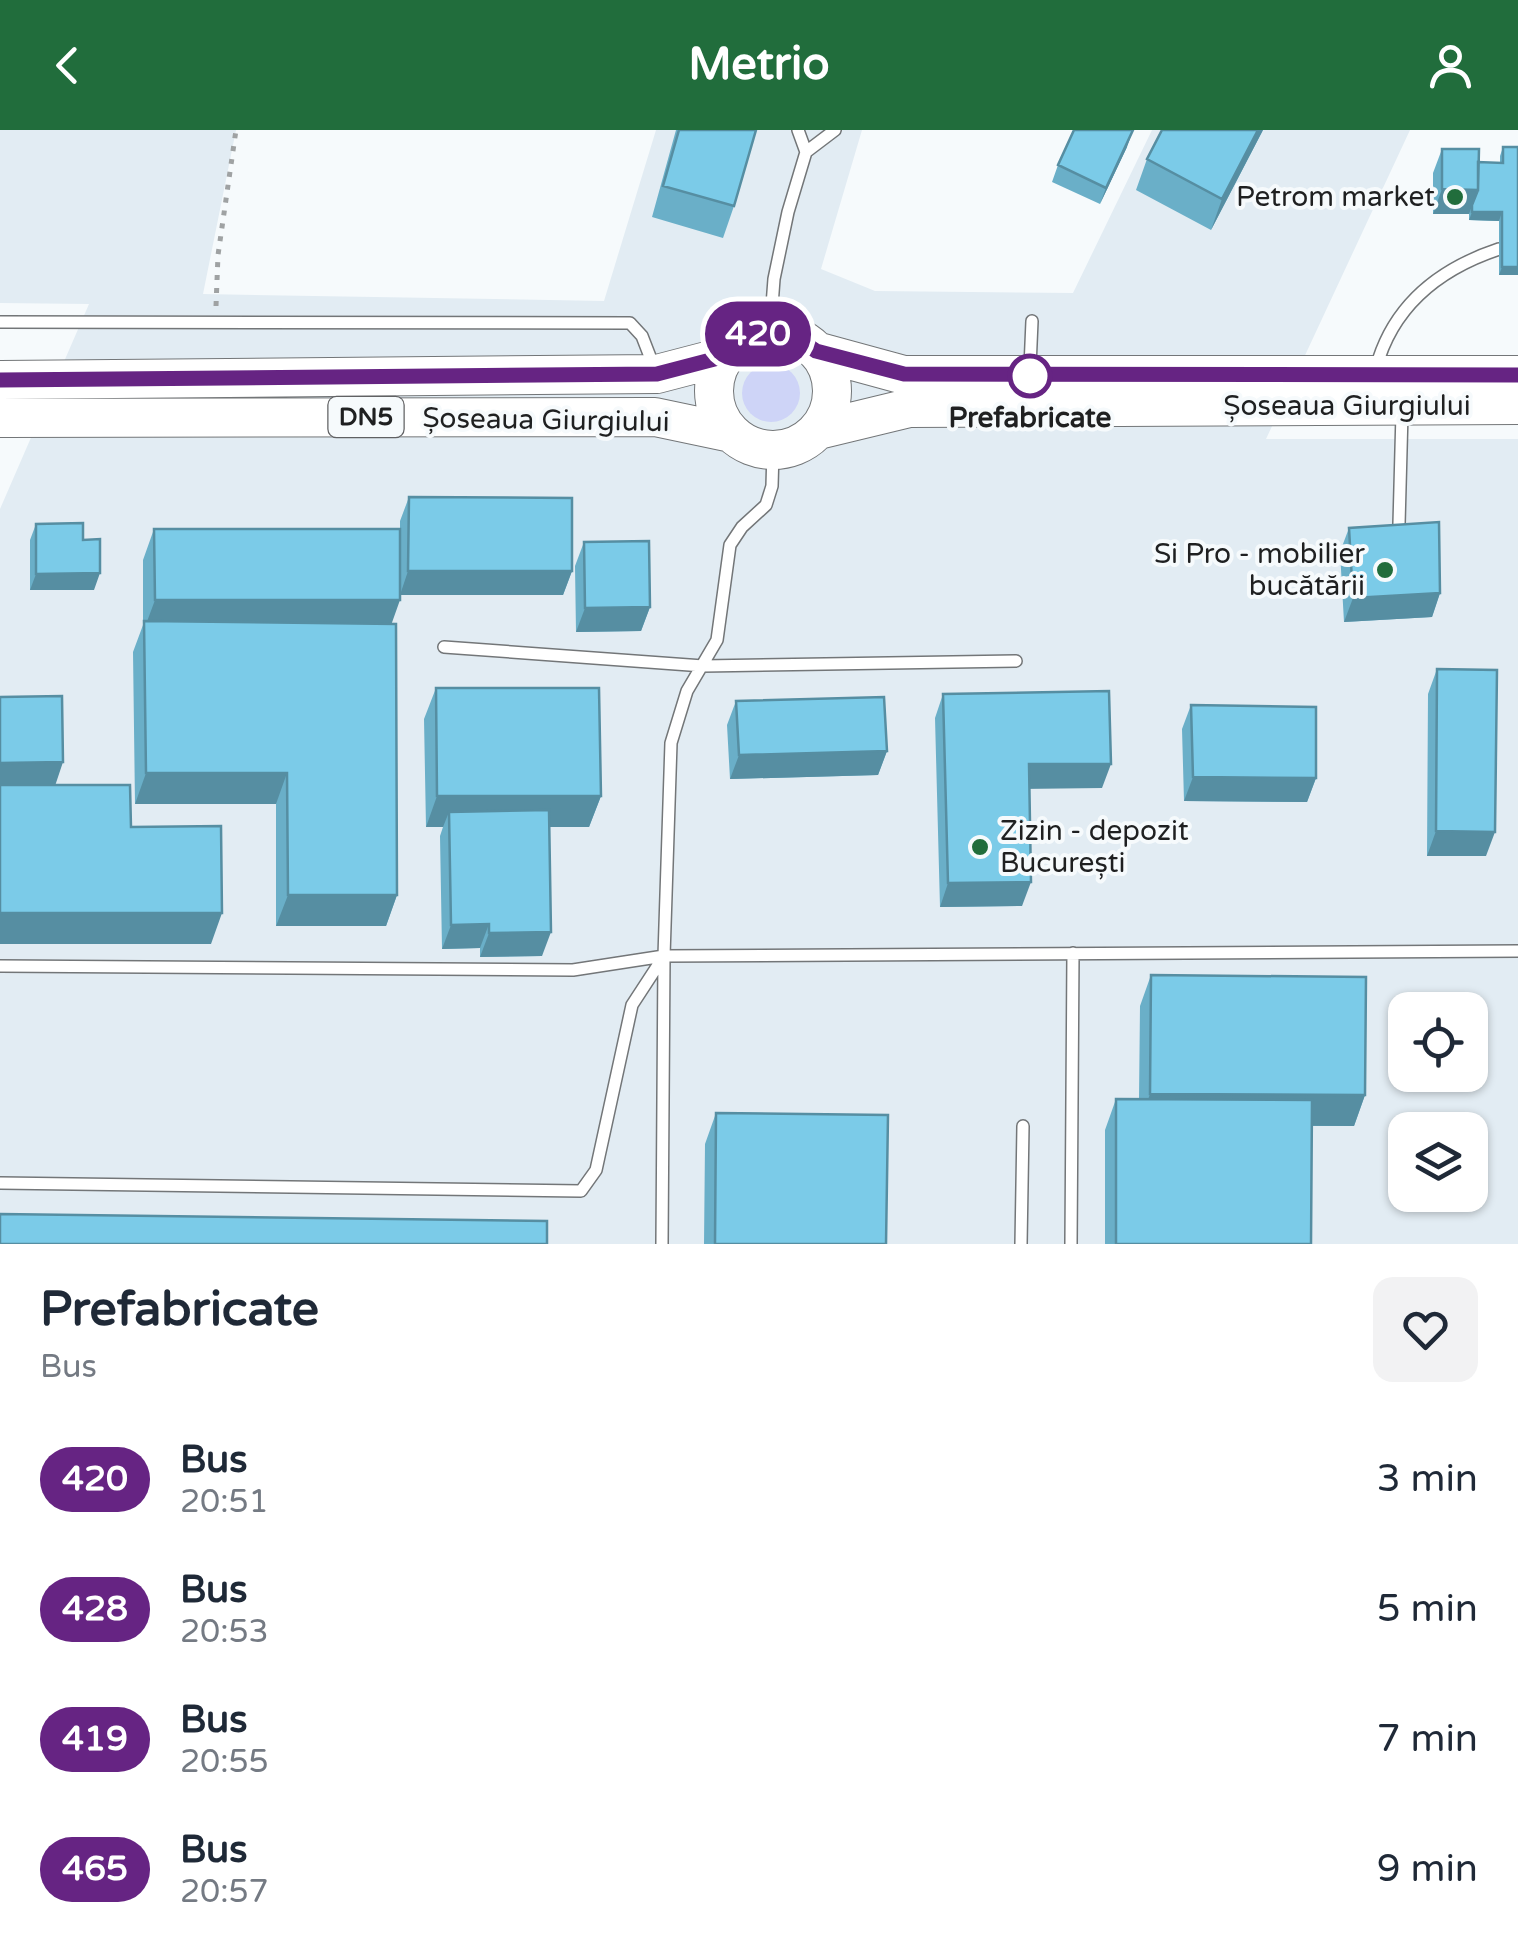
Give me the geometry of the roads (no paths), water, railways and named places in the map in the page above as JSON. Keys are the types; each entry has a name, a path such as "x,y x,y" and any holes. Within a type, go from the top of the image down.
{"highway":[{"name":"Șoseaua Giurgiului","path":"0,380 657,374 726,356 743,340 770,332 797,338 816,351 904,374 1518,375"},
{"path":"816,351 831,382 827,416 818,430"},
{"path":"726,356 714,387 721,420 731,433"},
{"name":"Șoseaua Giurgiului","path":"0,418 656,417 731,433 750,446 773,451 797,446 818,430 910,408 1518,405"}],"lane":[{"path":"798,130 806,152"},
{"path":"770,332 774,279 806,152 835,130"},
{"path":"1374,375 1382,346 1395,321 1448,269 1499,249"},
{"path":"0,322 630,323 642,336 657,374"},
{"path":"1030,376 1032,322"},
{"path":"1399,524 1402,405"},
{"path":"662,1244 664,956 671,742 687,691 718,640 730,546 742,527 766,505 772,486 773,451"},
{"path":"444,647 703,666 1016,661"},
{"path":"0,966 573,970 664,956 1518,951"},
{"path":"1071,1244 1073,953"},
{"path":"0,1183 580,1191 596,1170 632,1006 664,956"},
{"path":"1021,1244 1023,1126"}],"place":[{"name":"Petrom market","path":"1455,197"},
{"name":"Prefabricate","path":"1030,376"},
{"name":"Si Pro - mobilier bucătării","path":"1385,570"},
{"name":"Zizin - depozit București","path":"980,847"}]}
